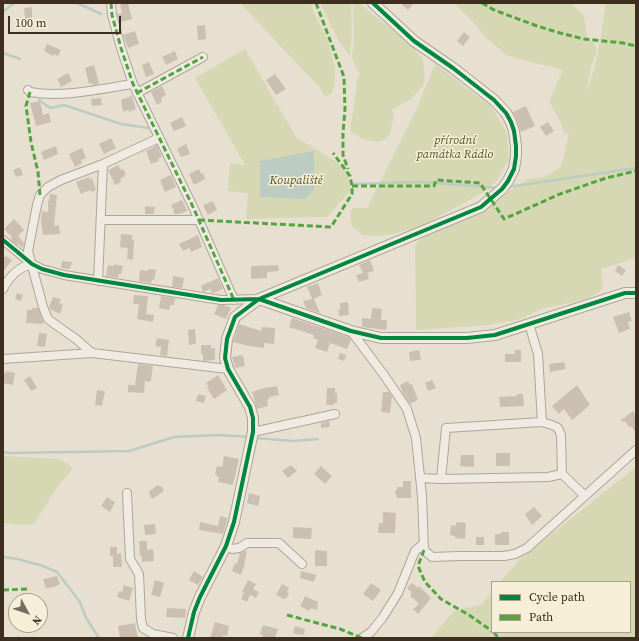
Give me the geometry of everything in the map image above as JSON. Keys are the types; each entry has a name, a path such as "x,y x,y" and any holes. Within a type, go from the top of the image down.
{"street":[{"path":"111,3 112,15 133,84 199,220 234,300"},
{"path":"188,638 194,612 226,546 234,522 253,432 253,418 250,407 228,369 225,358 227,339 235,317 259,299 480,207 502,189 514,170 516,146 511,122 506,113 494,100 453,68 414,41 373,3"},
{"path":"137,93 203,57"},
{"path":"28,90 30,92 40,94 74,93 133,84"},
{"path":"92,353 76,339 48,319 43,307 28,251 40,195 48,187 61,180 104,164 159,138"},
{"path":"98,281 104,164"},
{"path":"101,220 199,220"},
{"path":"3,240 32,264 42,270 98,281 221,300 259,299 351,331 381,338 467,338 495,335 625,293 636,293"},
{"path":"3,289 16,271 24,266 32,264"},
{"path":"530,324 538,354 542,422"},
{"path":"351,331 407,409 416,438 422,496 424,550 432,557 504,556 515,554 527,548 636,450"},
{"path":"3,359 92,353 228,369"},
{"path":"253,432 335,414"},
{"path":"441,479 446,428 542,422 558,428 561,435 562,474 585,496"},
{"path":"420,478 548,477 562,474"},
{"path":"127,493 130,559 139,574 141,619 143,628 153,634 173,638"},
{"path":"226,546 232,549 239,548 247,543 279,543 302,564"},
{"path":"362,638 371,632 398,594 415,551 423,544"}],"green space":[{"path":"240,3 311,3 328,41 333,57 335,82 330,95 324,96 320,88"},
{"path":"320,3 351,3 352,35 350,56 340,43"},
{"path":"353,3 360,3 412,46 423,59 425,78 423,86 411,99 394,109 391,109 394,114 390,134 386,139 377,142 363,139 350,131 358,76 361,75 352,58 354,37"},
{"path":"454,3 571,3 584,16 588,39 594,43 597,51 591,67 586,93 596,60 606,3 636,3 636,258 601,269 603,282 601,290 591,297 542,309 523,318 512,321 489,325 416,330 415,246 420,239 473,216 527,179 544,177 561,167 569,134 564,133 561,123 549,101 563,70 506,55 487,39"},
{"name":"Koupaliště","path":"245,49 296,137 335,161 347,173 351,190 327,217 246,219 248,193 228,191 230,163 245,165 195,78"},
{"name":"přírodní památka Rádlo","path":"435,64 491,106 507,133 509,159 497,181 484,192 422,226 390,235 362,235 352,226 350,215 352,208 367,208 417,108"},
{"path":"3,456 58,459 72,467 72,470 58,486 34,524 24,525 3,523"},
{"path":"636,467 636,638 431,638 455,610 481,605 491,593 491,633 631,633 631,581 501,581 520,559"}],"shaded area":[{"path":"314,151 315,186 313,191 305,199 260,197 260,161"}],"building":[{"path":"120,3 128,3 132,19 120,22 117,14 122,13"},
{"path":"400,3 414,3 408,10"},
{"path":"32,7 32,19 25,19 24,8"},
{"path":"205,25 206,39 198,40 197,26"},
{"path":"135,31 139,44 128,48 123,35"},
{"path":"464,32 470,37 463,46 457,41"},
{"path":"47,44 61,50 58,56 54,54 53,56 44,51"},
{"path":"175,51 178,59 166,65 162,57"},
{"path":"149,62 154,74 146,77 142,65"},
{"path":"94,65 99,84 93,85 92,83 89,84 85,68"},
{"path":"68,73 72,81 61,87 57,79"},
{"path":"275,74 286,89 276,95 266,80"},
{"path":"162,86 166,95 161,98 162,102 157,105 151,92"},
{"path":"132,96 136,109 129,112 128,110 123,112 121,100"},
{"path":"101,98 102,105 92,106 91,99"},
{"path":"40,101 43,115 49,113 51,122 36,126 30,103"},
{"path":"526,106 535,126 521,132 513,112"},
{"path":"182,117 186,126 174,131 170,123"},
{"path":"548,122 554,131 546,136 540,127"},
{"path":"111,138 116,148 104,154 99,144"},
{"path":"186,144 190,154 181,157 177,149"},
{"path":"157,145 162,157 158,159 159,161 151,164 146,151"},
{"path":"56,146 58,154 44,160 41,152"},
{"path":"82,148 86,158 81,160 82,163 75,167 69,154"},
{"path":"118,165 126,174 120,179 121,182 115,185 108,170"},
{"path":"20,167 23,175 16,177 13,170"},
{"path":"199,169 201,174 203,173 205,179 194,185 189,174"},
{"path":"171,175 176,187 165,192 160,180"},
{"path":"89,177 90,179 92,178 96,190 91,192 90,190 81,194 76,182"},
{"path":"50,194 57,195 54,226 59,225 60,234 43,235 41,221 42,211 48,212 48,201"},
{"path":"182,200 187,211 174,214 174,210 171,205"},
{"path":"213,201 217,210 208,215 203,205"},
{"path":"145,206 155,207 154,214 145,214"},
{"path":"14,219 24,230 18,236 24,243 23,248 12,241 12,237 4,229"},
{"path":"121,234 132,235 132,240 134,240 133,260 127,259 128,248 120,247"},
{"path":"198,235 202,247 191,252 189,248 183,251 179,244"},
{"path":"6,256 12,260 3,272 3,259"},
{"path":"370,260 374,271 367,273 369,279 359,282 356,275 363,273 359,265"},
{"path":"62,261 72,262 70,269 61,268"},
{"path":"114,264 123,266 121,274 119,274 118,278 106,276 108,265 114,266"},
{"path":"278,265 279,271 267,272 267,278 251,279 251,266"},
{"path":"618,265 626,270 622,276 615,271"},
{"path":"149,269 156,270 154,280 152,280 151,283 139,281 140,270 147,271"},
{"path":"173,276 184,278 182,288 172,287"},
{"path":"218,278 223,289 213,293 210,289 203,292 201,286"},
{"path":"318,283 322,295 314,299 320,313 306,308 303,301 312,299 307,287"},
{"path":"17,293 23,295 21,301 15,299"},
{"path":"134,295 148,296 146,314 154,315 153,322 137,319 139,304 133,304"},
{"path":"161,296 175,298 174,305 170,305 169,310 159,308"},
{"path":"53,297 61,299 59,303 63,305 60,314 49,307"},
{"path":"348,302 349,315 339,316 338,310 340,310 340,303"},
{"path":"218,305 224,305 231,308 226,319 214,314"},
{"path":"32,308 38,308 43,324 26,323 27,310 32,310"},
{"path":"372,308 382,309 381,320 387,320 386,330 362,327 362,318 371,319"},
{"path":"629,312 632,321 628,322 630,329 619,333 613,317"},
{"path":"292,318 349,337 351,340 347,349 330,343 327,352 315,348 318,340 313,338 314,335 289,327"},
{"path":"239,324 261,331 262,327 275,328 274,344 264,343 264,348 233,342"},
{"path":"195,329 196,344 189,345 188,330"},
{"path":"39,333 47,334 45,347 37,346"},
{"path":"157,338 169,340 167,356 160,355 161,347 155,346"},
{"path":"201,345 211,345 211,348 215,348 215,360 203,361"},
{"path":"419,350 421,360 410,361 409,352"},
{"path":"514,350 521,350 521,362 505,362 505,354 515,354"},
{"path":"340,353 346,355 344,361 338,359"},
{"path":"243,355 245,366 235,368 232,357"},
{"path":"564,362 566,369 550,372 549,364"},
{"path":"138,364 153,366 151,380 150,382 145,381 144,393 128,392 128,385 135,385"},
{"path":"6,371 15,373 13,385 3,383 3,373 6,373"},
{"path":"218,375 227,390 214,399 207,388 209,388 206,383"},
{"path":"30,376 37,388 31,391 24,380"},
{"path":"432,380 436,388 428,391 425,383"},
{"path":"408,381 410,385 412,384 418,400 410,404 400,385"},
{"path":"577,385 590,405 572,420 564,409 559,414 552,406"},
{"path":"277,386 279,395 269,397 267,400 268,406 257,409 252,392"},
{"path":"327,388 335,388 335,393 337,393 337,403 334,403 334,405 326,405"},
{"path":"97,390 105,391 102,406 95,405"},
{"path":"383,392 389,392 392,396 390,413 381,412"},
{"path":"198,394 206,396 204,403 196,401"},
{"path":"517,394 523,394 524,406 500,407 499,397 517,396"},
{"path":"633,411 636,416 636,433 626,422 620,421"},
{"path":"329,421 330,427 321,428 321,423"},
{"path":"496,453 510,453 510,466 496,466"},
{"path":"461,455 474,455 474,467 460,466"},
{"path":"224,456 239,459 233,485 218,482 219,477 215,474 217,466 222,467"},
{"path":"291,465 297,471 288,478 282,471"},
{"path":"321,466 332,476 325,484 314,474"},
{"path":"403,481 411,481 411,498 397,498 397,495 395,494 397,487 403,487"},
{"path":"158,485 162,487 164,491 152,499 149,491"},
{"path":"249,493 260,496 258,506 247,503"},
{"path":"107,497 115,502 110,512 101,506"},
{"path":"534,507 542,516 532,525 525,514"},
{"path":"383,512 396,513 395,533 378,533 379,523 383,523"},
{"path":"220,516 228,518 223,534 199,530 200,522 218,526"},
{"path":"456,522 466,523 465,539 455,538 455,536 450,535 451,525 456,526"},
{"path":"155,524 156,534 145,535 144,525"},
{"path":"293,527 312,528 311,539 293,538"},
{"path":"501,532 509,532 509,545 495,545 495,534 501,534"},
{"path":"476,537 484,537 484,545 476,545"},
{"path":"139,541 147,541 147,550 153,549 154,561 142,562"},
{"path":"110,547 117,547 117,554 121,553 122,567 113,567 113,556 110,556"},
{"path":"315,550 327,551 327,566 315,566"},
{"path":"247,551 241,575 232,571 235,563 237,564 240,553"},
{"path":"194,571 203,577 198,585 189,580"},
{"path":"301,571 316,575 314,582 300,578"},
{"path":"57,576 60,584 54,587 46,588 43,579"},
{"path":"155,580 164,583 160,597 151,595"},
{"path":"248,580 256,584 253,589 259,592 256,598 250,595 247,602 241,599 244,593 242,592"},
{"path":"371,583 381,590 373,601 363,594"},
{"path":"412,583 418,588 419,586 431,598 418,614 413,609 419,604 411,598 411,592 407,588"},
{"path":"282,584 289,588 287,592 289,593 286,599 276,595"},
{"path":"124,585 133,588 129,601 117,597 119,591 122,592"},
{"path":"305,596 318,602 317,610 310,608 309,611 300,606"},
{"path":"167,608 186,609 185,618 166,617"},
{"path":"215,622 229,626 227,636 223,635 222,638 210,638"},
{"path":"135,623 138,638 120,638 118,626"},
{"path":"263,625 278,629 275,638 262,638 263,635 260,634"},
{"path":"295,626 305,629 304,635 293,633"}],"waterway":[{"path":"3,12 14,3"},
{"path":"77,3 101,14"},
{"path":"3,53 20,59"},
{"path":"39,100 50,108 64,105 121,124 148,128"},
{"path":"508,187 636,168"},
{"path":"354,184 422,182 499,188"},
{"path":"3,452 129,451 174,437 219,435 250,437"},
{"path":"255,438 294,441 318,439"},
{"path":"3,557 18,559 43,566 57,572 80,602 86,618 99,638"}],"marked path":[{"path":"111,3 112,15 133,84 194,209 234,300"},
{"path":"316,3 344,77 345,109 343,155 348,169"},
{"path":"482,3 494,10 560,33 584,39 623,43 636,46"},
{"path":"137,93 203,57"},
{"path":"30,92 26,106 31,142 38,172 40,195"},
{"path":"199,220 331,227 352,194 350,176 333,153"},
{"path":"352,186 434,186 436,180 480,183 504,219 560,194 606,178 636,171"},
{"path":"424,550 418,566 425,582 441,599 469,615 491,630"},
{"path":"3,590 27,589"},
{"path":"287,615 340,629 362,638"},
{"path":"495,633 498,638"}],"cycle path":[{"path":"188,638 194,612 226,546 234,522 253,432 253,418 250,407 228,369 225,358 227,339 235,317 259,299 481,207 502,189 514,169 516,156 514,131 506,113 494,100 453,68 414,41 373,3"},
{"path":"3,240 32,264 42,269 64,275 221,300 259,299 351,331 381,338 467,338 495,335 625,293 636,293"}]}
